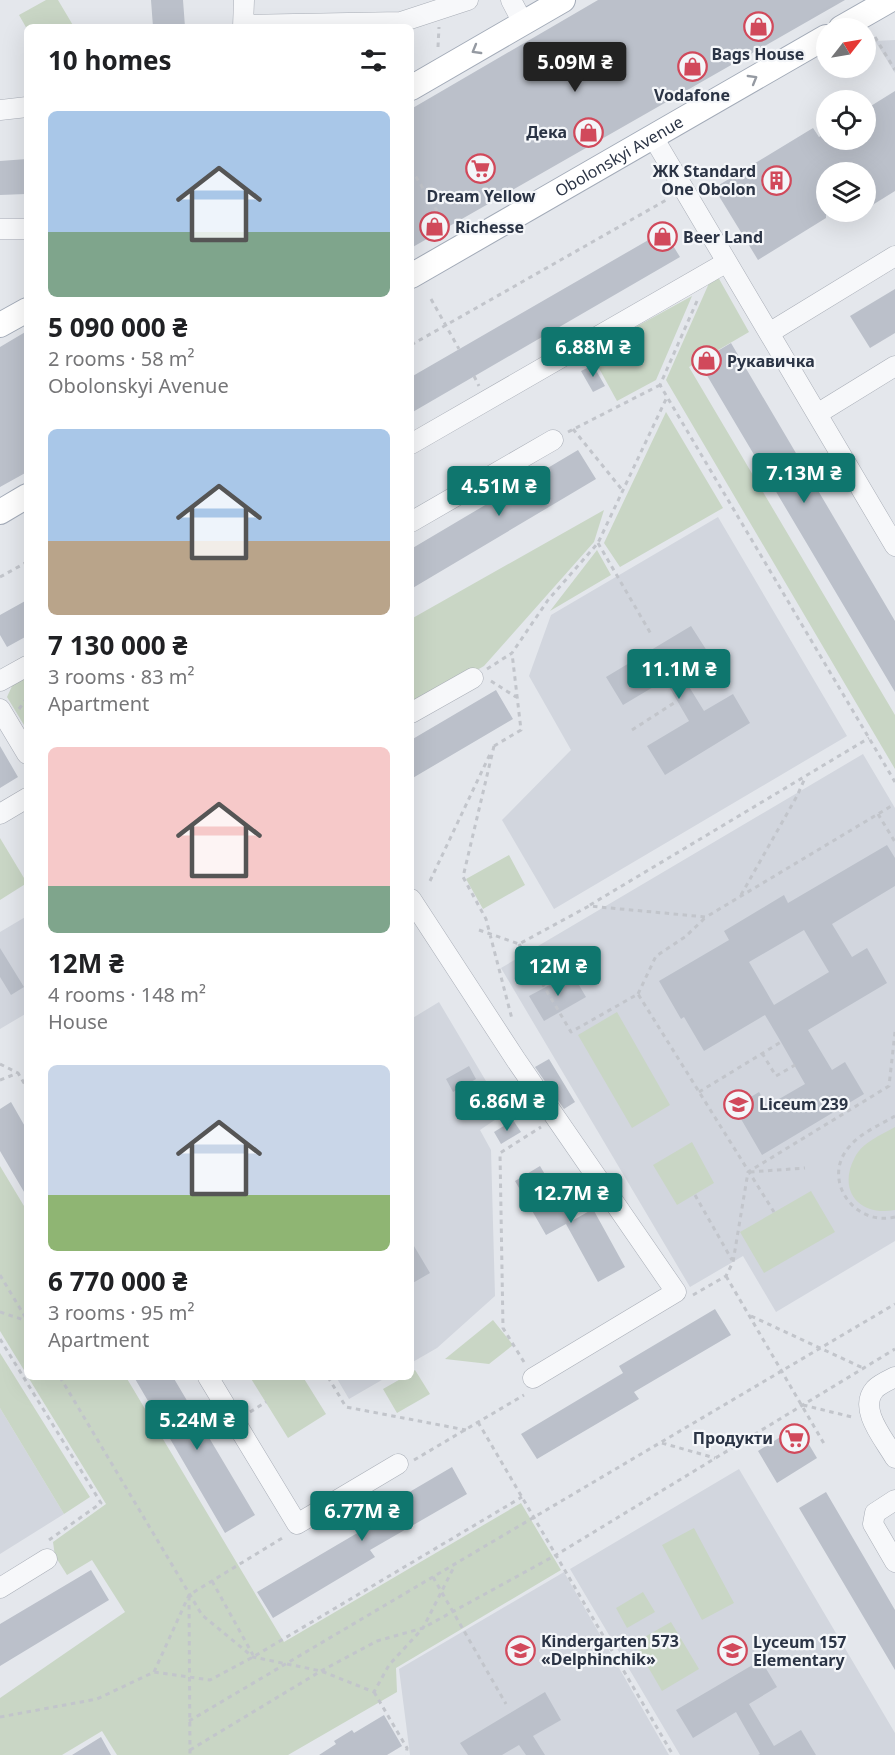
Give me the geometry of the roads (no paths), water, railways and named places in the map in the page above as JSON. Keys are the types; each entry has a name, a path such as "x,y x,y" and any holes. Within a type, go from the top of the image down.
{"main road":[{"path":"414,86 563,0"},
{"path":"858,18 890,0"},
{"name":"Obolonskyi Avenue","path":"414,274 816,43"},
{"path":"0,325 24,312"},
{"path":"0,512 24,498"}],"lane":[{"path":"243,24 244,0"},
{"path":"322,24 401,22 468,0"},
{"path":"511,0 523,23"},
{"path":"0,110 24,107"},
{"path":"653,137 893,539"},
{"path":"0,229 24,230"},
{"path":"769,333 895,256"},
{"path":"414,442 727,261"},
{"path":"817,414 895,366"},
{"path":"414,520 553,440"},
{"path":"0,681 24,668"},
{"path":"414,711 476,676"},
{"path":"0,708 24,749"},
{"path":"0,814 24,800"},
{"path":"414,904 516,1060 676,1292 533,1378"},
{"path":"895,1377 875,1389 870,1398 869,1408 895,1458"},
{"path":"210,1380 297,1524 404,1463"},
{"path":"895,1500 875,1513 873,1524 895,1562"},
{"path":"0,1588 47,1559"}],"place":[{"name":"Bags House","path":"758,26"},
{"name":"Vodafone","path":"692,67"},
{"name":"Дека","path":"588,132"},
{"name":"Dream Yellow","path":"481,168"},
{"name":"ЖК Standard One Obolon","path":"777,180"},
{"name":"Richesse","path":"434,227"},
{"name":"Beer Land","path":"662,237"},
{"name":"Рукавичка","path":"706,361"},
{"name":"Liceum 239","path":"738,1104"},
{"name":"Продукти","path":"794,1438"},
{"name":"Kindergarten 573 «Delphinchik»","path":"520,1650"},
{"name":"Lyceum 157 Elementary","path":"732,1651"}]}
